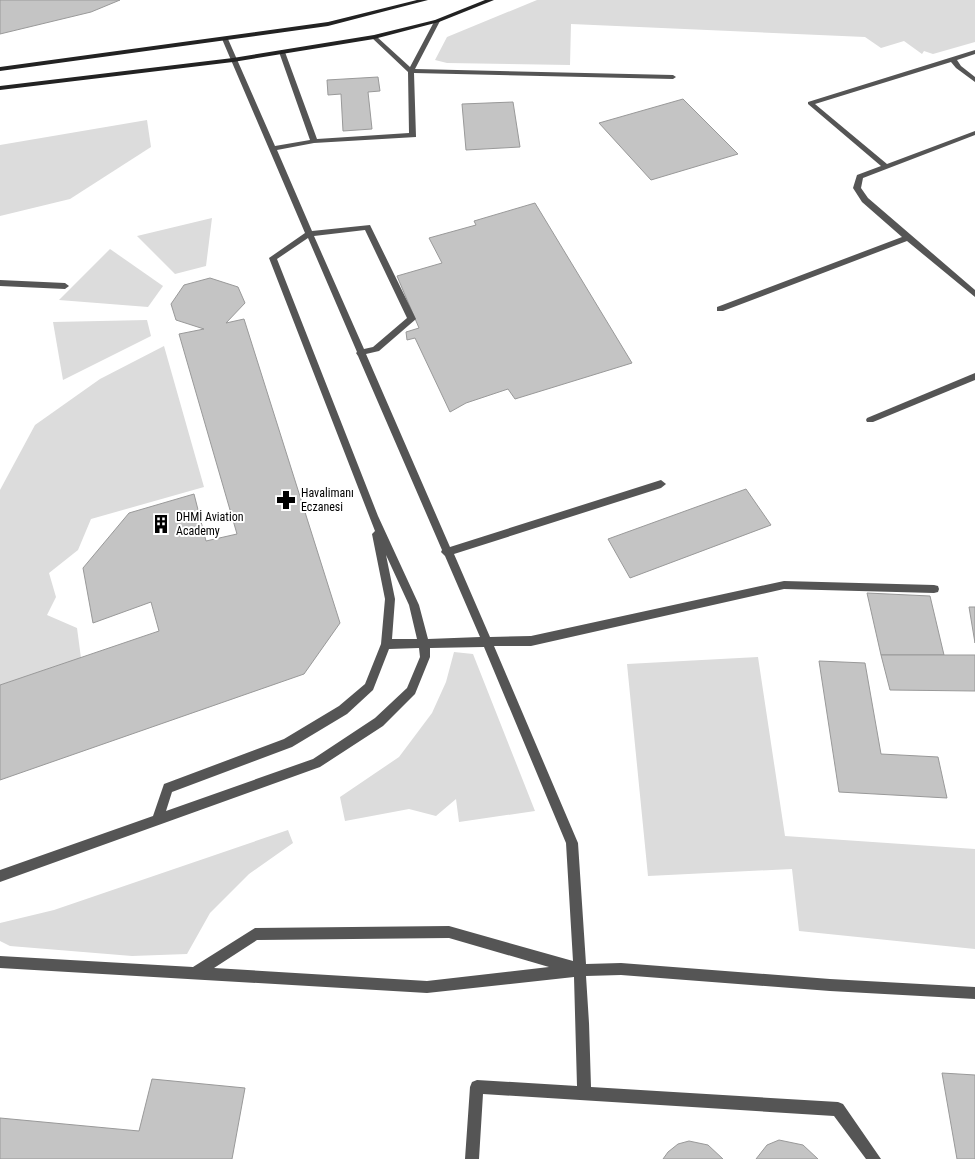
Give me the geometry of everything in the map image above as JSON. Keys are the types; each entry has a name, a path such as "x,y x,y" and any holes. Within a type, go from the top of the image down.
{"street":[{"path":"0,69 328,24 425,0"},
{"path":"0,88 233,60 374,37 437,21 491,0"}],"lane":[{"path":"273,148 314,141 413,135 411,71 437,21"},
{"path":"374,37 411,71 673,77"},
{"path":"225,39 446,552 487,642 572,843 580,970 584,1092"},
{"path":"282,52 314,141"},
{"path":"886,167 810,103 975,52"},
{"path":"953,59 958,67 975,80"},
{"path":"975,134 860,177 857,188 865,200 975,294"},
{"path":"0,876 316,763 371,727 411,691 424,657 424,644 414,605 373,516 273,258 308,234 367,226 412,318 376,348 360,353"},
{"path":"720,308 908,238"},
{"path":"0,283 65,286"},
{"path":"870,420 975,376"},
{"path":"446,552 661,484"},
{"path":"157,820 168,788 288,743 343,710 369,687 386,644 390,599 373,516"},
{"path":"386,644 532,641 784,585 934,589"},
{"path":"195,973 255,934 449,932 580,970"},
{"path":"0,962 427,987 580,970 621,969 830,985 975,993"},
{"path":"472,1159 477,1087 584,1092 838,1109 874,1159"}],"shaded area":[{"path":"537,0 975,0 975,42 933,54 924,51 922,54 904,41 881,48 865,37 571,24 570,65 447,63 435,60 447,37"},
{"path":"147,120 151,147 70,199 0,216 0,145"},
{"path":"212,218 206,266 175,274 137,236"},
{"path":"110,249 163,286 148,307 59,300"},
{"path":"147,320 151,336 63,380 53,322"},
{"path":"164,346 204,487 91,519 78,550 49,573 56,597 47,615 77,628 81,658 0,685 0,490 35,425 100,379"},
{"path":"454,652 473,654 535,811 459,822 456,799 436,816 409,809 345,821 340,797 399,757 432,713 446,682"},
{"path":"758,657 785,836 975,849 975,949 799,931 792,869 648,876 627,664"},
{"path":"288,830 293,843 249,874 210,913 187,954 132,956 10,946 0,941 0,923 54,910"}],"building":[{"path":"0,0 120,0 91,12 0,34"},
{"path":"378,77 380,91 368,92 372,129 343,131 341,94 328,95 327,80"},
{"path":"683,99 738,154 651,180 599,123"},
{"path":"513,102 520,147 466,150 462,104"},
{"path":"535,203 632,363 515,399 508,389 466,403 450,412 415,338 407,340 406,332 419,328 397,276 442,263 429,238 476,225 474,221"},
{"name":"DHMİ Aviation Academy","path":"210,278 238,287 245,303 226,323 244,319 340,623 304,674 0,780 0,685 159,631 151,602 93,623 83,568 129,513 194,494 206,541 237,534 179,334 204,329 176,320 171,304 184,285"},
{"path":"746,489 771,525 630,578 608,539"},
{"path":"867,593 930,596 944,655 881,655"},
{"path":"969,607 975,607 975,643"},
{"path":"881,655 975,655 975,691 890,690"},
{"path":"819,661 865,663 881,754 938,757 947,798 839,792"},
{"path":"942,1073 975,1075 975,1159 957,1159"},
{"path":"152,1079 245,1088 232,1159 0,1159 0,1118 139,1131"},
{"path":"779,1140 803,1145 818,1159 756,1159 767,1145"},
{"path":"689,1141 708,1145 723,1159 663,1159 678,1144"}],"place":[{"name":"Havalimanı Eczanesi","path":"286,500"},
{"name":"DHMİ Aviation Academy","path":"161,524"}]}
